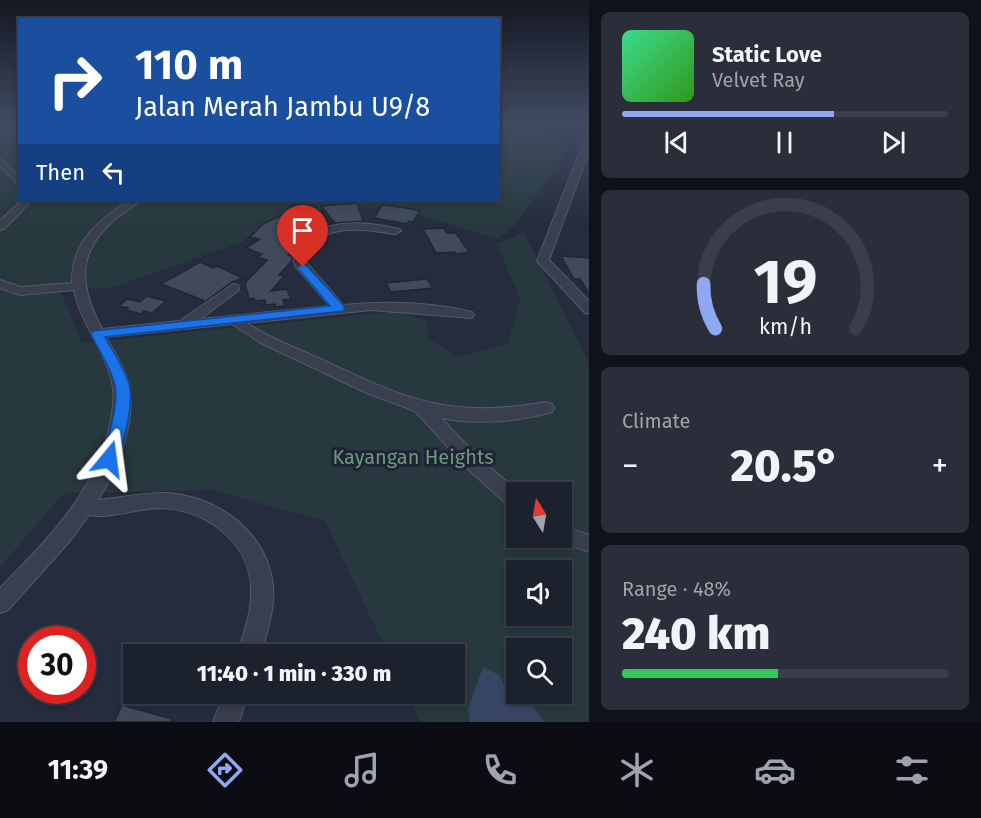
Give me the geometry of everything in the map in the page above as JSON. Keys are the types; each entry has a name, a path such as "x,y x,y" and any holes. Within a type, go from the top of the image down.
{"street":[{"path":"582,158 543,261 589,309"},
{"path":"0,161 18,181"},
{"path":"0,226 26,201"},
{"path":"0,603 70,528 96,490 115,443 122,402 122,385 87,316 76,269 80,255 98,227 112,214 133,201"},
{"path":"339,309 299,261 303,247 318,234 341,227 372,227 395,231"},
{"path":"0,284 20,291 79,286"},
{"path":"183,325 234,288"},
{"path":"97,334 339,309 395,306 467,315"},
{"path":"234,320 253,332 374,389 420,406 445,413 472,414 514,414 546,408"},
{"path":"420,406 476,465 506,492"},
{"path":"85,506 94,508 151,501 179,502 206,510 237,530 250,546 258,563 262,587 260,609 251,644"},
{"path":"572,538 589,544"},
{"path":"226,722 232,704"}],"green space":[{"name":"Kayangan Heights","path":"0,158 18,158 18,201 500,201 500,158 562,158 515,225 498,239 400,209 337,206 285,218 255,232 240,243 110,288 60,289 82,343 392,312 427,320 429,339 458,357 508,344 520,299 497,244 524,232 589,363 589,722 420,722 411,704 465,704 465,644 383,644 325,521 212,490 64,493 0,567"}],"water":[{"path":"483,667 499,675 506,690 506,704 532,704 544,722 470,722 468,709"}],"building":[{"path":"357,203 363,221 335,223 321,206"},
{"path":"382,205 420,211 413,222 409,221 407,224 374,218"},
{"path":"298,207 332,224 317,227 307,234 288,255 293,256 291,262 279,275 284,276 271,291 287,289 291,299 283,300 285,306 276,307 275,304 266,305 265,300 249,299 245,283 267,260 257,257 262,254 246,248 260,239 250,237 263,224"},
{"path":"444,228 447,233 456,233 469,252 436,253 423,229"},
{"path":"561,256 589,258 589,293 580,279 574,279"},
{"path":"200,262 213,268 217,266 243,278 232,282 203,303 203,300 161,284"},
{"path":"427,279 433,288 391,292 386,283"},
{"path":"147,296 166,301 152,313 144,311 141,314 119,306 127,299 140,302"},
{"path":"122,705 172,719 171,722 114,722"}],"route":[{"path":"109,459 115,443 122,402 122,385 114,364 97,334 339,309 303,267"}]}
